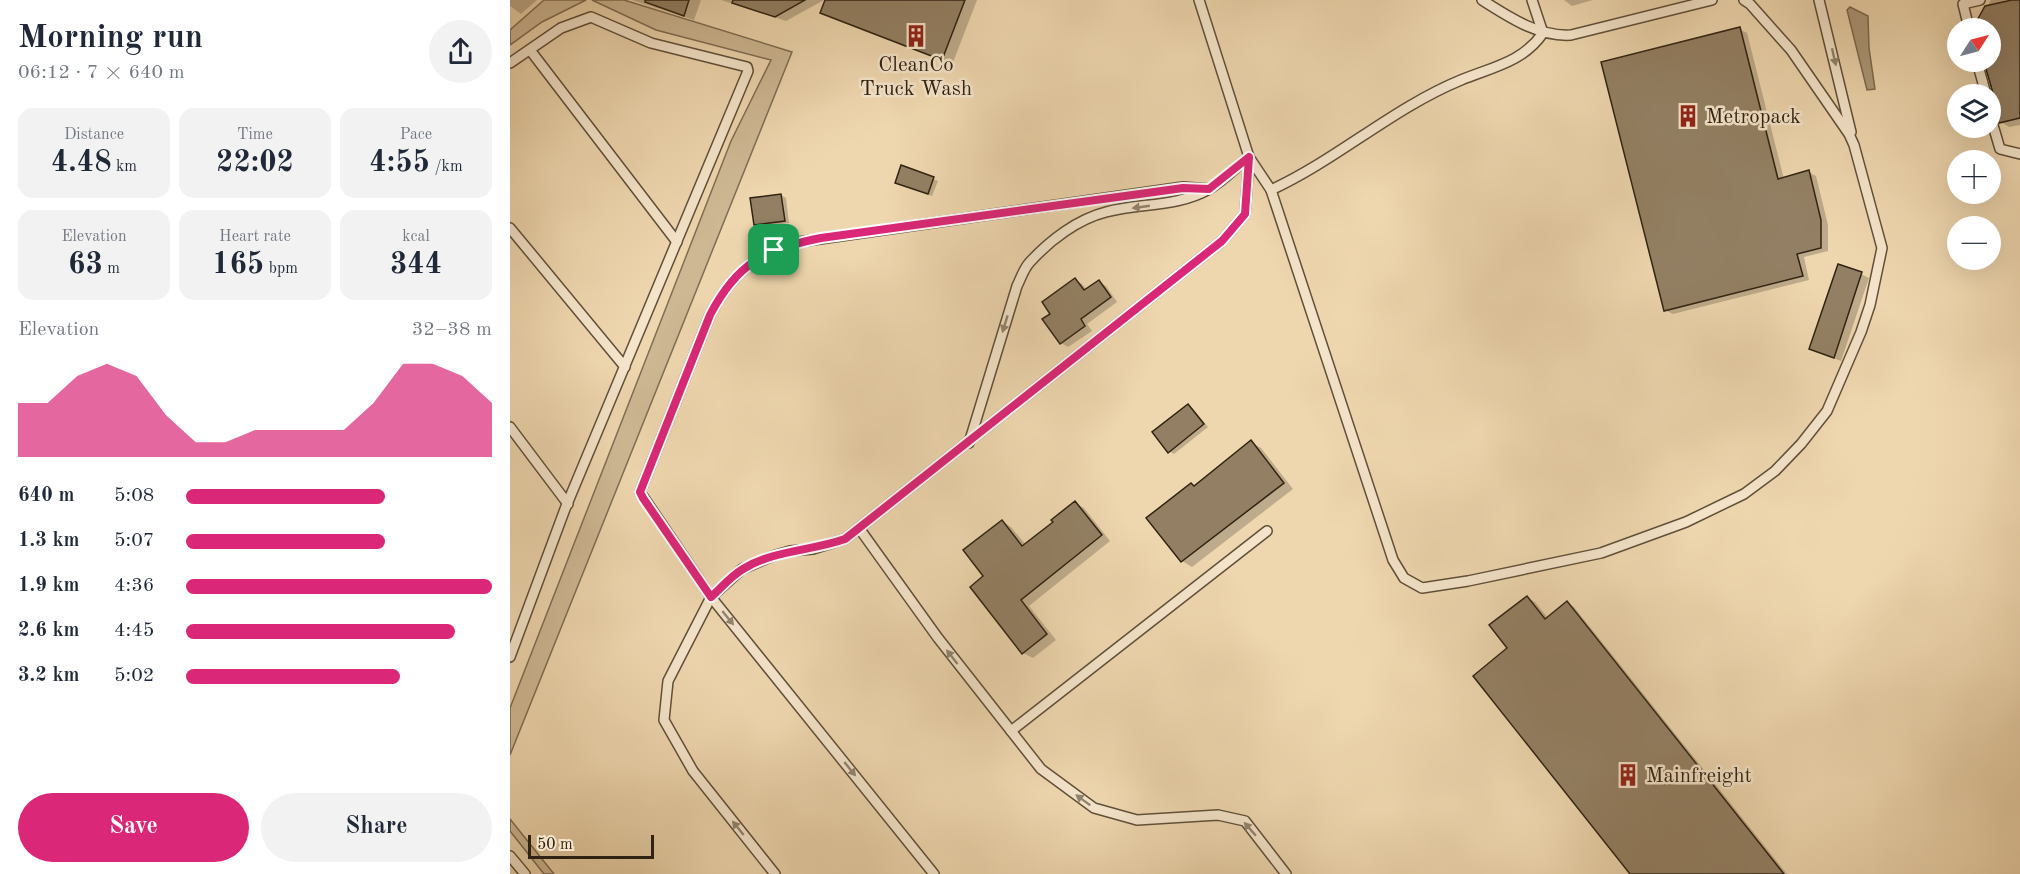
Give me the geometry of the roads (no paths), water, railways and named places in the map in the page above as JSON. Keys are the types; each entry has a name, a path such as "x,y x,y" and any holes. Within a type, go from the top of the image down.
{"lane":[{"path":"1199,0 1249,157 1271,190 1393,560 1404,578 1422,588 1468,581 1600,552 1686,522 1744,494 1775,471 1801,444 1827,411 1861,332 1870,305 1882,248 1819,0"},
{"path":"1482,0 1521,24 1543,33 1559,36 1713,0"},
{"path":"1533,0 1543,33"},
{"path":"1744,0 1791,50 1840,119 1856,150"},
{"path":"1966,18 1963,4 1980,0"},
{"path":"510,63 561,28 591,17 651,43 747,67 746,75 568,504 510,657"},
{"path":"1271,190 1303,174 1420,100 1518,58 1532,48 1543,33"},
{"path":"530,50 677,242"},
{"path":"1997,138 2000,149 2020,154"},
{"path":"969,443 1017,286 1028,263 1076,224 1106,212 1149,206 1209,189 1249,157"},
{"path":"775,874 693,771 664,720 668,681 711,597 742,569 772,556 790,551 813,549 845,539 1222,241 1245,214 1249,157"},
{"path":"934,874 711,597 640,492 710,315 723,292 746,267 774,250 821,238 1183,188 1209,189"},
{"path":"510,228 625,367"},
{"path":"510,427 568,504"},
{"path":"859,528 938,638 1041,769 1094,808 1137,820 1218,815 1245,821 1286,874"},
{"path":"1011,731 1268,531"},
{"path":"510,857 525,874"}],"place":[{"name":"CleanCo Truck Wash","path":"916,36"},
{"name":"Metropack","path":"1688,116"},
{"name":"Mainfreight","path":"1628,775"}]}
